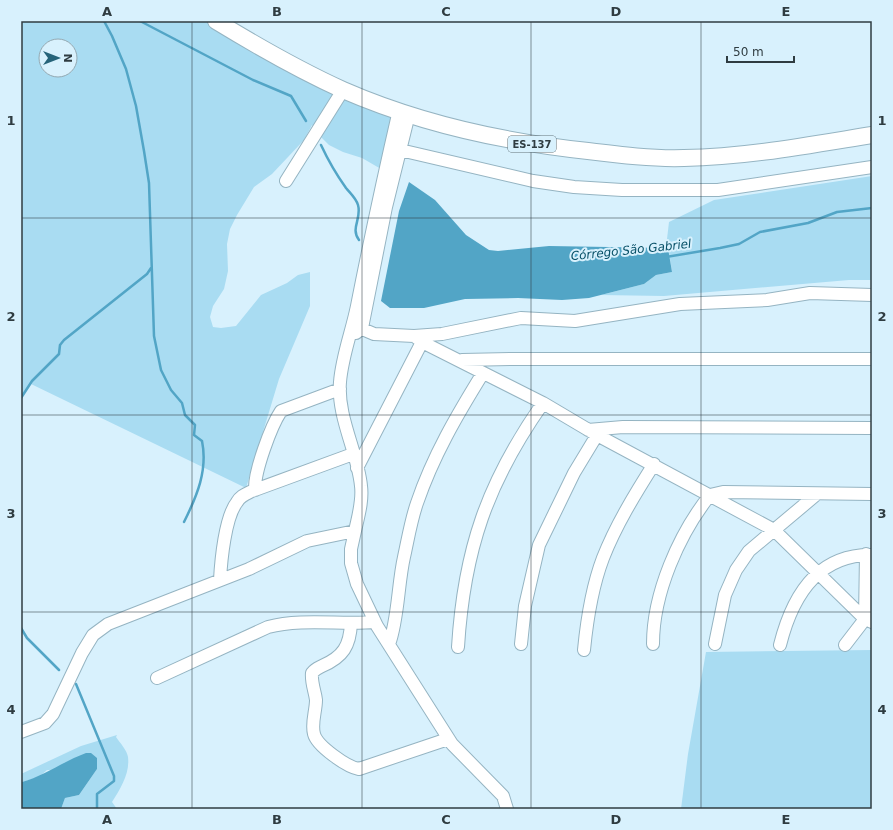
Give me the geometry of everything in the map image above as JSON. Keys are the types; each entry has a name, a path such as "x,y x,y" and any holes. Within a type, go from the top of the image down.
{"main road":[{"name":"ES-137","path":"216,21 309,74 344,90 404,112 469,132 527,144 620,155 684,158 754,153 872,135"}],"street":[{"path":"286,181 344,90"},
{"path":"404,112 400,150 358,327 350,338 342,367 340,389 342,407 361,486 361,497 351,549 351,563 357,584 375,622 448,738 472,767 502,796 507,809"},
{"path":"358,327 378,202 404,112"},
{"path":"400,150 533,181 574,187 622,190 718,190 872,167"},
{"path":"358,327 374,334 418,339 521,318 576,321 680,304 767,300 810,293 872,295"},
{"path":"418,339 543,403 592,432 654,464 774,530 868,620"},
{"path":"357,468 418,339"},
{"path":"461,360 872,359"},
{"path":"389,644 393,630 400,578 416,504 436,454 453,420 483,373"},
{"path":"255,490 256,476 275,422 281,411 340,389"},
{"path":"458,647 460,608 466,574 474,538 486,503 502,468 519,438 543,403"},
{"path":"592,432 623,427 872,428"},
{"path":"521,644 525,606 539,545 592,432"},
{"path":"220,580 221,560 230,514 238,499 255,490 353,454"},
{"path":"584,650 593,592 603,558 632,500 654,464"},
{"path":"653,644 653,627 656,605 668,570 687,530 710,495 723,492 872,494"},
{"path":"715,644 725,595 736,570 749,551 817,494"},
{"path":"21,732 45,723 53,714 69,677 93,635 108,624 250,569 307,541 354,531"},
{"path":"780,645 786,620 795,601 808,581 838,560 869,554 868,620 845,645"},
{"path":"157,678 268,627 279,624 288,622 375,622"},
{"path":"351,623 349,640 344,650 331,662 316,669 312,673 312,682 316,698 313,728 316,740 340,760 359,769 448,738"}],"shaded area":[{"path":"21,21 205,21 290,70 392,115 381,169 362,158 343,152 329,145 318,134 312,125 304,140 272,174 254,187 230,229 227,244 228,271 224,289 213,306 210,317 213,327 221,328 236,326 261,295 287,283 298,275 310,272 310,306 279,379 246,488 31,384 21,397"},
{"path":"872,176 872,280 849,280 664,296 601,295 644,284 656,275 672,272 667,239 669,222 714,200"},
{"path":"872,650 872,809 681,809 688,754 706,652"},
{"path":"117,735 116,737 125,749 128,757 128,769 119,791 112,802 117,809 61,809 65,798 79,795 97,769 47,770 39,777 22,782 21,784 21,774 81,746"}],"water":[{"path":"409,182 435,200 466,235 489,250 498,251 549,246 668,248 672,272 656,275 644,284 589,298 562,300 518,298 465,299 424,308 390,308 381,301 399,211"},
{"path":"86,753 91,753 97,758 97,769 79,795 65,798 61,809 21,809 22,782"}],"waterway":[{"path":"104,21 126,69 136,106 144,151 149,183 154,336 161,370 171,390 182,403 185,415 195,425 194,435 202,441 204,462 200,483 184,522"},
{"name":"Córrego São Gabriel","path":"140,21 253,80 291,96 306,121"},
{"name":"Córrego São Gabriel","path":"321,145 329,162 357,202 359,215 356,231 359,240"},
{"name":"Córrego São Gabriel","path":"666,257 739,244 760,232 808,223 837,212 872,208"},
{"path":"21,398 32,381 59,354 60,345 64,340 147,274 151,268"},
{"path":"21,628 27,638 59,670"},
{"path":"76,684 114,776 114,781 97,794 97,809"}]}
